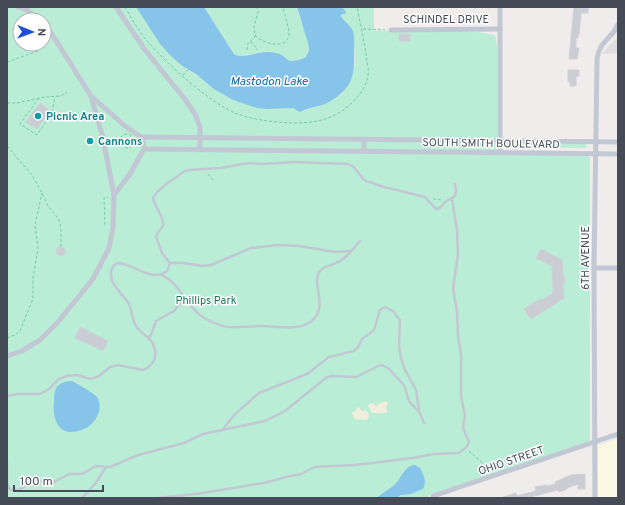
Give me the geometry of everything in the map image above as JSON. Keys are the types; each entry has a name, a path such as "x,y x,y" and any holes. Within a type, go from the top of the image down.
{"street":[{"path":"18,7 30,12"},
{"path":"116,7 145,50 195,114 200,127 200,150"},
{"path":"500,7 500,153"},
{"name":"6TH AVENUE","path":"595,498 594,268 597,59 602,44 614,33 618,24"},
{"name":"SCHINDEL DRIVE","path":"388,30 500,29"},
{"path":"52,34 91,96 143,140 144,149 130,174 111,196"},
{"path":"7,356 22,351 40,340 58,322 93,279 109,248 114,228 111,196 102,138 91,96"},
{"name":"SOUTH SMITH BOULEVARD","path":"141,137 618,142"},
{"path":"364,139 364,151"},
{"name":"SOUTH SMITH BOULEVARD","path":"144,149 618,154"},
{"path":"594,268 618,268"},
{"name":"OHIO STREET","path":"433,496 618,434"}],"lane":[{"path":"351,251 335,252 299,246 277,245 251,248 207,266 170,263 162,253 156,240 156,236 163,224 153,198 157,192 185,171 221,168 248,163 262,164 294,162 348,164 354,167 360,176 366,181 427,198 436,209 440,208 445,202 452,199 456,194 455,184"},
{"path":"158,498 204,494 264,483 286,476 301,474 314,467 355,465 433,454 456,453 461,452 466,448 469,442 463,428 465,415 461,396 461,354 453,286 458,254 457,230 452,199"},
{"path":"161,274 172,282 202,317 221,326 234,328 263,326 287,328 309,322 318,313 320,299 318,279 320,270 338,262 360,241"},
{"path":"7,396 26,393 40,394 67,376 77,375 91,379 118,365 126,365 137,370 143,370 150,366 155,358 155,348 148,338 134,324 128,302 112,282 112,270 115,264 118,263 131,266 149,274 161,274 167,271 170,263"},
{"path":"148,338 151,336 156,321 174,311 184,297"},
{"path":"223,429 234,414 259,393 308,374 329,357 354,351 358,348 362,339 374,330 380,310 385,307 393,311 400,320 399,345 401,358 404,368 416,390 420,413 424,423"},
{"path":"7,459 7,485 11,490 19,490 35,481 54,482 69,474 85,474 96,466 106,467 117,464 138,455 184,443 203,434 265,421 275,417 327,377 356,377 376,366 382,365 388,368 404,385 409,401 420,413"},
{"path":"82,498 95,484 106,467"}],"path":[{"path":"125,7 148,42 202,92 235,112 272,122 304,123 318,121 342,112 351,104 366,83 368,75 367,65 357,7"},
{"path":"257,7 254,27 255,35 260,40 274,44 282,44 286,41 289,35 289,29 283,7"},
{"path":"362,29 388,30"},
{"path":"247,50 248,43 254,38 255,35"},
{"path":"251,41 257,50"},
{"path":"7,61 13,61 36,52"},
{"path":"183,75 190,68"},
{"path":"7,103 17,103 39,98 61,96 67,92"},
{"path":"39,98 20,124 37,135 52,113 55,97"},
{"path":"126,133 132,135 134,142 132,146 127,148 123,147 120,142 122,136 126,133"},
{"path":"7,146 24,165 42,193 48,206 60,223 61,247"},
{"path":"202,169 213,180"},
{"path":"7,338 20,331 33,299 33,278 38,249 35,225 42,193"},
{"path":"105,225 104,198 111,196"},
{"path":"427,198 445,202"},
{"path":"466,448 486,466"}],"shaded area":[{"path":"618,37 618,53 601,54"},
{"path":"618,439 618,498 598,498 598,446"}],"green space":[{"name":"Phillips Park","path":"7,7 136,7 160,44 181,65 233,100 268,109 293,108 300,112 316,107 342,94 355,64 354,39 351,29 341,16 344,10 342,7 374,7 374,31 478,32 494,35 496,38 497,47 497,154 587,156 590,158 590,440 588,442 429,495 429,498 7,498"},
{"path":"204,7 297,7 307,38 307,57 300,60 288,60 277,53 261,52 242,57 237,56 234,54"},
{"path":"508,143 585,144 587,146 586,148 509,147 506,145"}],"sand":[{"path":"386,401 388,404 386,407 386,413 372,413 368,406 370,403 376,406"},
{"path":"359,407 362,411 366,410 369,414 367,420 354,419 352,413"}],"water":[{"name":"Mastodon Lake","path":"136,7 204,7 234,54 237,56 272,52 280,54 288,60 293,61 306,57 309,50 297,7 342,7 346,12 341,16 351,27 354,34 354,69 350,82 342,92 329,102 300,112 293,108 257,108 233,100 214,89 170,55 160,44"},
{"path":"71,381 95,395 100,406 96,419 90,426 71,432 60,428 57,423 54,410 54,396 56,389 61,383"},
{"path":"415,465 420,468 424,476 425,484 423,489 411,494 401,495 396,498 376,498 395,484 409,467"}],"building":[{"path":"574,7 588,7 588,13 581,13 579,35 578,34 578,38 576,38 576,48 579,48 577,59 569,59"},
{"path":"399,34 410,34 410,41 399,41"},
{"path":"568,70 579,70 579,76 576,76 576,86 570,86 570,82 568,82"},
{"name":"Picnic Area","path":"40,103 50,111 37,129 26,122"},
{"path":"58,247 63,247 66,251 64,255 59,256 56,252"},
{"path":"541,249 562,260 565,283 563,283 564,298 531,319 524,309 553,293 552,266 536,258"},
{"path":"80,327 108,341 103,351 75,338"},
{"path":"585,474 585,489 578,489 578,484 559,492 558,490 526,498 503,498 516,493 517,496 536,491 535,487 556,484 555,482 571,475"}],"place":[{"name":"Picnic Area","path":"38,116"},
{"name":"Cannons","path":"90,141"}]}
